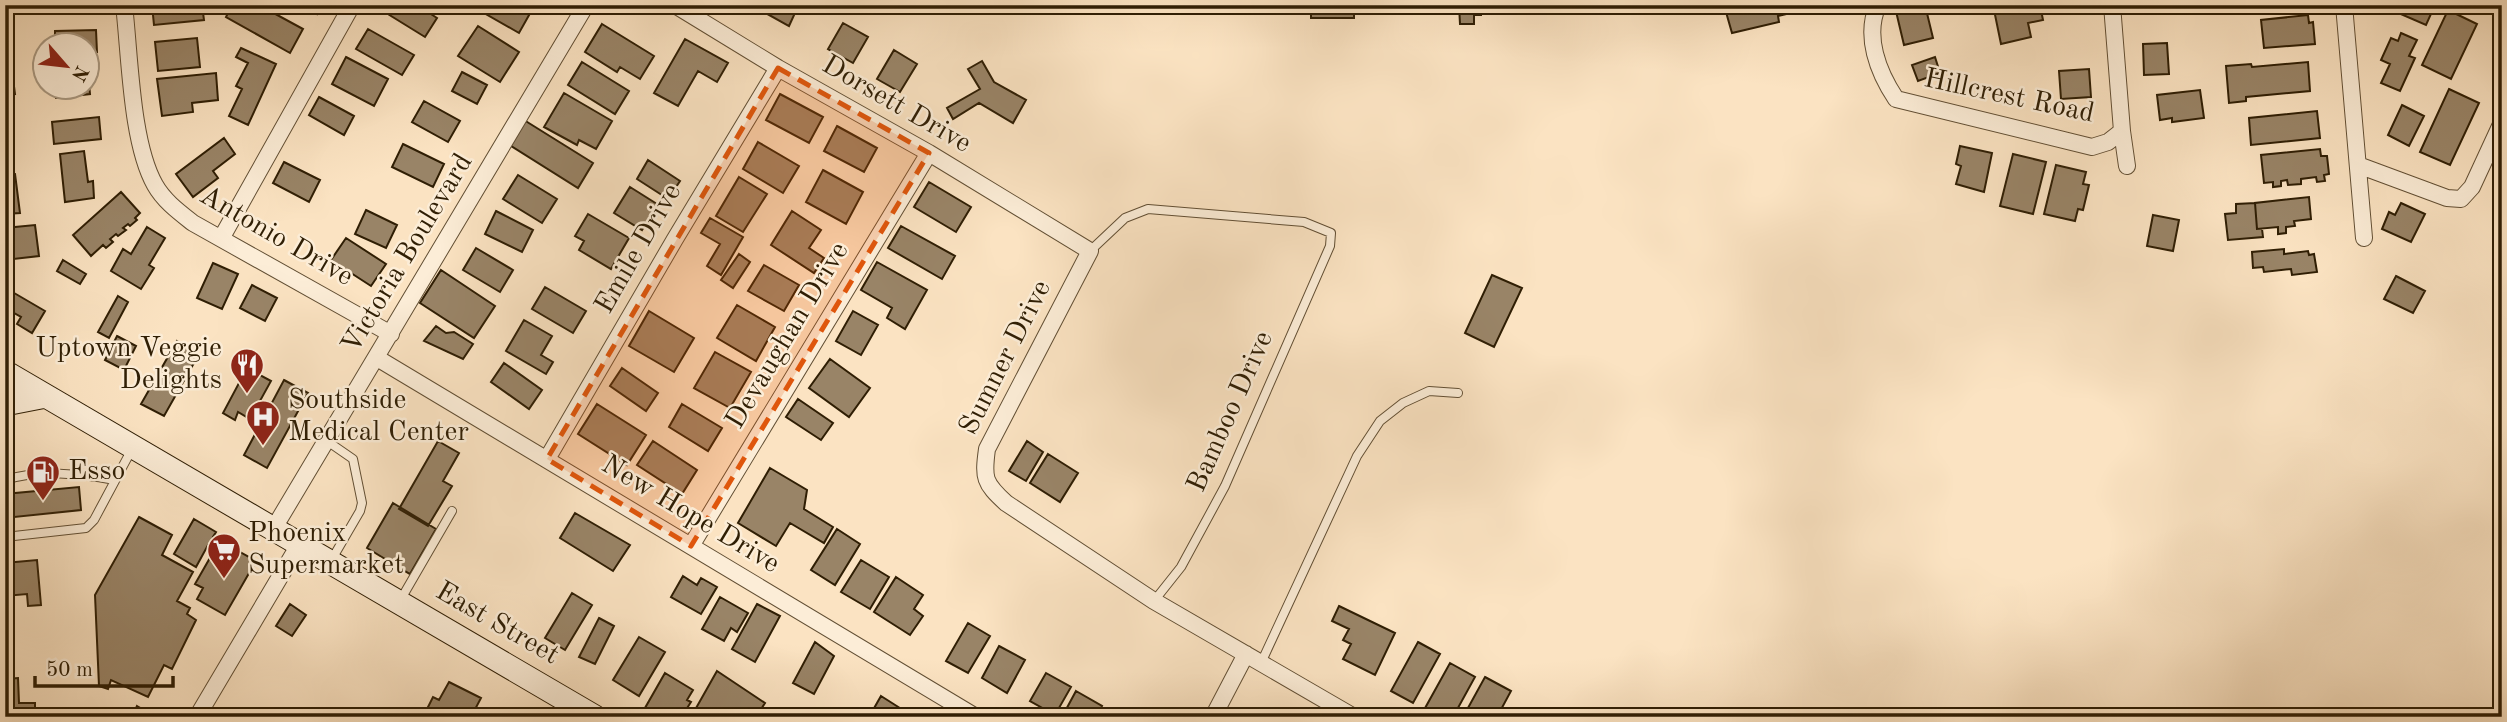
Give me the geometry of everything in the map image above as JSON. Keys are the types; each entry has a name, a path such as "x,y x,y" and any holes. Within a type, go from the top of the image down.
{"main road":[{"name":"East Street","path":"5,372 596,717"},
{"path":"5,404 46,396"}],"street":[{"name":"Antonio Drive","path":"124,5 137,129 145,162 156,186 171,205 193,223 391,334"},
{"path":"222,237 352,5"},
{"name":"Victoria Boulevard","path":"274,528 586,5"},
{"name":"Dorsett Drive","path":"675,5 929,153 1090,251"},
{"name":"Hillcrest Road","path":"1878,5 1872,19 1876,56 1886,83 1896,99 2092,147 2108,142 2122,131 2112,5"},
{"path":"2344,5 2364,238"},
{"name":"Emile Drive","path":"547,459 675,239 779,68"},
{"path":"2358,166 2448,198 2461,199 2472,187 2502,122"},
{"path":"2122,131 2127,166"},
{"name":"Devaughan Drive","path":"691,546 929,153"},
{"name":"Sumner Drive","path":"1090,251 987,449 984,473 992,491 1154,601 1354,717"},
{"name":"New Hope Drive","path":"377,358 976,717"},
{"path":"197,717 300,543"},
{"path":"1213,717 1246,654"}],"lane":[{"name":"Sumner Drive","path":"1090,251 1125,218 1148,209 1304,222 1331,233"},
{"name":"Bamboo Drive","path":"1154,601 1181,567 1225,486 1330,246 1331,233"},
{"path":"1261,663 1357,456 1380,421 1403,403 1429,391 1458,393"},
{"path":"327,441 353,459 362,503 331,561"},
{"path":"5,537 86,528 94,520 133,447"},
{"path":"5,480 22,475 87,475 115,480"},
{"path":"400,601 452,511"}],"highlighted area":[{"path":"778,68 929,153 691,546 547,459"}],"building":[{"path":"152,5 202,5 204,20 154,25"},
{"path":"232,5 259,5 303,29 290,53 226,17"},
{"path":"302,5 322,5 317,14"},
{"path":"387,5 417,5 437,18 425,37 383,11"},
{"path":"470,5 528,5 533,8 519,33"},
{"path":"793,5 795,13 789,26 753,6"},
{"path":"1311,5 1354,5 1354,18 1311,18"},
{"path":"1459,5 1481,5 1481,15 1474,15 1474,24 1460,24"},
{"path":"1724,5 1797,5 1799,11 1778,16 1779,22 1732,33"},
{"path":"1925,5 1933,38 1904,45 1895,7"},
{"path":"1993,5 2040,5 2043,20 2028,23 2031,37 2001,44"},
{"path":"2380,5 2435,5 2426,25"},
{"path":"2448,10 2477,24 2451,79 2422,65"},
{"path":"2308,15 2309,23 2313,22 2315,44 2264,48 2261,20"},
{"path":"5,18 8,18 12,50 5,51"},
{"path":"843,23 868,37 853,63 828,49"},
{"path":"602,24 654,56 640,79 620,67 617,72 585,52"},
{"path":"478,26 519,52 500,82 458,56"},
{"path":"368,29 414,55 402,75 356,49"},
{"path":"96,30 96,32 55,32"},
{"path":"2401,33 2417,40 2409,56 2415,58 2400,91 2381,83 2390,64 2381,60 2391,38 2398,41"},
{"path":"197,38 200,67 158,71 155,42"},
{"path":"685,39 728,63 717,82 698,71 678,106 654,93"},
{"path":"2167,43 2169,74 2144,75 2143,44"},
{"path":"241,48 276,64 248,125 229,116 242,89 236,86 248,63 236,57"},
{"path":"894,50 917,64 900,92 877,79"},
{"path":"346,57 388,79 374,106 332,84"},
{"path":"1935,57 1940,73 1918,81 1912,65"},
{"path":"982,61 994,82 1026,100 1013,123 979,103 953,119 947,108 980,89 968,69"},
{"path":"582,62 629,91 615,114 568,85"},
{"path":"2308,62 2310,91 2246,97 2246,101 2229,103 2226,66 2251,64 2252,67"},
{"path":"2089,69 2091,97 2061,99 2059,71"},
{"path":"12,71 15,94 5,95 5,72"},
{"path":"462,72 487,85 477,104 452,91"},
{"path":"216,73 218,100 192,103 193,112 162,116 157,79"},
{"path":"2449,89 2479,103 2450,165 2420,152"},
{"path":"2200,90 2204,118 2172,122 2172,118 2160,120 2157,95"},
{"path":"564,93 612,121 596,149 579,140 577,145 544,127"},
{"path":"780,94 823,117 809,143 766,120"},
{"path":"319,97 354,116 344,135 309,115"},
{"path":"424,101 460,121 448,142 412,122"},
{"path":"2402,105 2424,116 2409,146 2388,135"},
{"path":"2317,111 2320,138 2251,145 2249,118"},
{"path":"99,117 101,139 54,144 52,122"},
{"path":"524,120 593,163 578,188 508,144"},
{"path":"837,126 877,148 864,172 824,151"},
{"path":"224,138 235,154 213,171 218,178 193,197 176,174"},
{"path":"758,142 799,166 783,193 743,169"},
{"path":"403,144 444,164 433,187 392,167"},
{"path":"1960,146 1992,153 1984,192 1956,184 1961,166 1956,164"},
{"path":"2320,149 2321,156 2327,156 2329,174 2324,175 2325,181 2317,182 2316,177 2301,179 2301,184 2288,185 2287,180 2281,181 2281,186 2273,187 2273,182 2264,183 2261,155"},
{"path":"84,151 88,182 93,181 94,198 65,202 60,154"},
{"path":"2013,154 2046,162 2033,214 2000,206"},
{"path":"648,160 680,181 668,199 637,179"},
{"path":"284,162 320,180 309,202 273,183"},
{"path":"2056,165 2086,172 2083,184 2089,185 2083,210 2078,209 2075,221 2044,214"},
{"path":"823,170 863,192 846,224 806,202"},
{"path":"2502,171 2502,191 2494,187"},
{"path":"15,174 20,213 5,214 5,175"},
{"path":"518,175 557,199 542,223 503,199"},
{"path":"739,177 767,194 743,232 716,216"},
{"path":"929,182 971,207 956,232 914,207"},
{"path":"630,187 657,204 642,230 614,213"},
{"path":"121,192 140,213 135,218 137,220 123,228 126,230 118,236 116,234 110,239 113,242 106,248 103,245 91,256 73,235"},
{"path":"2309,197 2311,219 2294,221 2295,226 2286,227 2286,233 2278,234 2278,227 2257,229 2255,203"},
{"path":"2255,203 2257,229 2262,229 2263,237 2228,240 2225,214 2236,213 2236,204"},
{"path":"2401,203 2425,214 2411,242 2382,229 2389,212 2395,215"},
{"path":"366,210 397,225 386,248 355,234"},
{"path":"496,211 533,230 522,252 485,234"},
{"path":"792,211 821,230 809,248 824,258 814,273 771,245"},
{"path":"588,214 629,238 611,269 579,250 584,241 575,236"},
{"path":"2153,215 2179,220 2173,251 2147,246"},
{"path":"710,218 743,237 721,275 707,266 720,244 701,233"},
{"path":"35,225 39,256 5,260 5,228"},
{"path":"901,226 955,256 942,279 888,248"},
{"path":"147,227 165,238 149,265 154,268 141,289 111,271 123,249 131,254"},
{"path":"346,238 386,264 371,286 331,260"},
{"path":"476,248 513,270 500,292 463,270"},
{"path":"2284,249 2284,254 2308,251 2309,255 2314,254 2317,272 2292,275 2291,269 2264,272 2263,267 2253,268 2252,252"},
{"path":"739,254 750,262 733,288 721,280"},
{"path":"63,260 86,274 80,284 57,271"},
{"path":"877,262 927,290 905,329 887,318 892,308 861,290"},
{"path":"213,263 238,274 222,309 197,298"},
{"path":"764,265 799,285 784,311 748,291"},
{"path":"441,270 495,306 474,338 420,303"},
{"path":"1492,275 1522,288 1494,347 1465,333"},
{"path":"2396,276 2425,291 2413,313 2384,299"},
{"path":"252,285 277,298 265,321 240,308"},
{"path":"545,287 586,311 573,333 532,309"},
{"path":"9,290 45,311 32,333 17,324 21,317 5,308 5,297"},
{"path":"118,296 128,302 109,338 98,332"},
{"path":"737,305 775,327 756,361 717,338"},
{"path":"649,311 694,338 674,372 629,346"},
{"path":"853,311 878,325 861,355 836,341"},
{"path":"524,320 552,336 541,355 553,362 546,374 506,351"},
{"path":"436,326 446,333 454,332 473,344 463,359 424,341"},
{"path":"117,336 136,346 124,370 105,360"},
{"path":"177,341 199,354 164,416 141,404"},
{"path":"715,352 751,372 730,408 694,388"},
{"path":"830,359 870,388 849,417 809,388"},
{"path":"504,363 542,390 529,409 491,382"},
{"path":"247,368 271,381 250,419 238,412 235,420 223,413"},
{"path":"622,368 658,393 646,411 610,386"},
{"path":"284,380 308,393 267,468 244,455"},
{"path":"798,399 833,423 821,440 786,417"},
{"path":"597,404 646,435 627,465 578,434"},
{"path":"682,404 722,428 708,451 669,427"},
{"path":"438,441 459,453 443,481 452,486 428,526 399,509"},
{"path":"653,441 697,470 682,494 637,465"},
{"path":"1027,441 1043,452 1026,481 1009,471"},
{"path":"1048,454 1078,473 1060,502 1030,483"},
{"path":"770,468 807,490 804,509 833,527 824,543 790,523 776,546 738,523"},
{"name":"Esso","path":"79,487 81,510 5,518 5,494"},
{"path":"393,503 436,529 410,574 367,548"},
{"path":"575,513 630,545 613,571 560,538"},
{"path":"139,517 172,535 162,555 193,572 177,601 190,608 187,614 196,620 172,669 164,665 148,697 111,680 108,689 99,686 95,595"},
{"path":"194,519 216,532 213,537 256,561 225,615 197,599 203,588 195,584 215,549 208,545 196,567 174,554"},
{"path":"837,529 860,544 835,585 811,570"},
{"path":"37,560 41,605 28,606 27,594 5,596 5,563"},
{"path":"861,560 889,577 870,609 841,592"},
{"path":"683,576 697,585 701,578 717,587 701,614 671,597"},
{"path":"896,577 923,595 914,609 923,616 910,635 874,612"},
{"path":"572,593 592,605 565,650 545,638"},
{"path":"720,597 748,613 737,632 731,628 724,641 702,629"},
{"path":"290,604 306,615 292,636 276,626"},
{"path":"757,604 780,616 755,662 732,649"},
{"path":"1339,606 1395,633 1375,675 1343,659 1351,644 1343,640 1349,629 1332,621"},
{"path":"599,618 614,626 595,664 579,657"},
{"path":"968,623 990,636 968,673 946,661"},
{"path":"639,637 665,652 639,696 613,680"},
{"path":"815,642 834,656 814,694 793,683"},
{"path":"1418,642 1440,654 1413,703 1391,691"},
{"path":"999,646 1025,660 1007,693 982,678"},
{"path":"1450,663 1475,677 1453,717 1436,717 1424,710"},
{"path":"717,671 765,703 756,717 691,717"},
{"path":"665,673 693,690 687,700 691,702 682,716 679,714 677,717 660,717 645,708"},
{"path":"1046,673 1071,687 1055,715 1030,701"},
{"path":"1485,677 1511,691 1497,717 1463,717"},
{"path":"18,678 19,703 35,703 35,717 5,717 5,679"},
{"path":"449,682 481,698 471,717 423,717 433,697 439,700"},
{"path":"1076,691 1102,706 1096,717 1062,717"},
{"path":"881,696 903,710 899,717 869,717"},
{"path":"137,706 156,717 132,717"},
{"path":"1519,709 1532,717 1514,717"}],"place":[{"name":"Uptown Veggie Delights","path":"247,395"},
{"name":"Southside Medical Center","path":"263,447"},
{"name":"Esso","path":"43,502"},
{"name":"Phoenix Supermarket","path":"224,580"}]}
